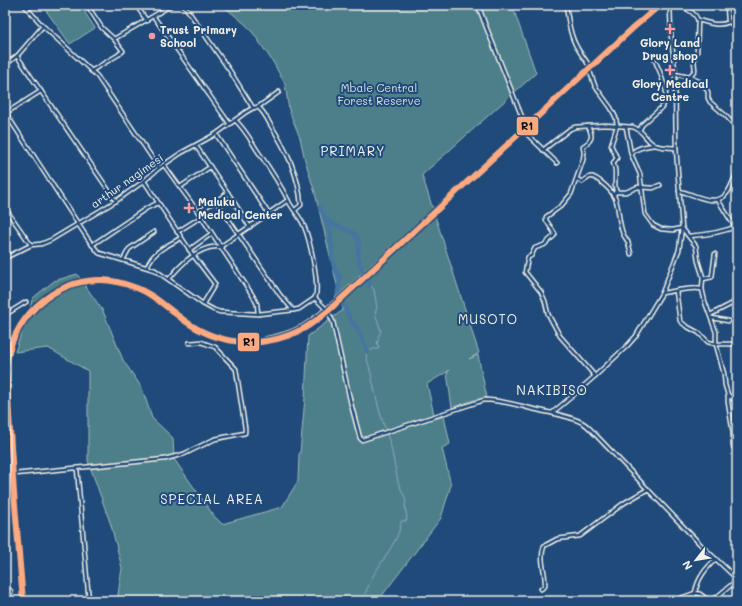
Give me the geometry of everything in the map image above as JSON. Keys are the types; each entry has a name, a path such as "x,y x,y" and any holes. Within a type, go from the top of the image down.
{"main road":[{"path":"266,339 279,337 297,331 311,323 367,274 639,22"}],"street":[{"path":"24,5 43,26 102,82 158,168"},
{"path":"87,5 102,28 122,48 122,52 92,71"},
{"path":"136,5 146,20"},
{"path":"114,39 146,20 154,17 172,5"},
{"path":"184,5 230,71 253,108 258,107 280,92"},
{"path":"478,5 526,128 526,132 557,163"},
{"path":"566,5 574,42 589,63 595,86 602,94 613,112 617,126 611,145 617,158 614,163 616,169 614,181 615,194 618,204 621,230 628,243 631,254"},
{"path":"551,413 595,376 636,336 662,292 679,250 682,228 676,148 676,110 670,5"},
{"path":"678,5 692,12 697,16 698,20 697,52 694,60 694,70 689,77"},
{"path":"727,5 729,22 737,29"},
{"path":"154,17 229,123"},
{"path":"698,20 719,25 729,22"},
{"path":"5,64 17,56 43,26"},
{"path":"17,56 116,201"},
{"path":"640,129 642,125 662,107 665,102 666,91 654,58"},
{"path":"674,74 689,77 703,83 708,92 710,102 737,128"},
{"path":"41,91 5,112 78,224 99,253 155,270 204,304 220,312 258,314 299,309 315,298 316,290 311,251 304,226 275,175 235,120"},
{"path":"258,107 279,139 291,162 296,178 301,205 295,210"},
{"name":"arthur nagimesi","path":"5,258 31,245 41,244 51,240 78,224 116,201 144,181 158,168 181,153 216,134 229,123 253,108"},
{"path":"543,150 570,129 579,126 617,126 640,129 655,145"},
{"path":"588,126 592,137 583,146 583,160 571,194 565,203 546,217 546,220 555,234 544,245 535,248 531,256 528,258 525,272 541,292 548,314 560,336 595,376"},
{"path":"626,127 631,154 640,174 646,214 653,225 661,230 674,230 682,228"},
{"path":"216,134 269,214"},
{"path":"631,154 634,150 639,148 655,145 676,148"},
{"path":"196,146 250,227"},
{"path":"164,165 198,212 255,299 258,314"},
{"path":"180,187 210,167"},
{"path":"679,191 701,198 718,200 726,196 737,173"},
{"path":"577,179 582,182 587,177 594,177 615,194"},
{"path":"144,181 189,250 215,284 204,304"},
{"path":"615,194 626,192 638,187 653,188 660,185"},
{"path":"198,212 228,193"},
{"path":"169,279 180,266 193,255 212,246 220,247 288,200"},
{"path":"689,236 714,233 736,226 718,200"},
{"path":"216,201 240,234 280,295 294,310"},
{"path":"92,245 147,208 158,203"},
{"path":"5,208 31,245"},
{"path":"177,232 201,217"},
{"path":"682,228 696,246 703,279 702,289 704,302 712,318 717,337 716,344 728,395 733,433 733,446 736,451"},
{"path":"123,260 127,252 132,247 154,232"},
{"path":"189,250 212,234"},
{"path":"147,267 150,259 156,253 181,238"},
{"path":"703,279 712,277 715,254"},
{"path":"662,292 681,289 702,289"},
{"path":"676,291 680,321 708,342 737,346"},
{"path":"315,298 326,309 333,322 351,404 360,438 362,440 484,400 492,400 551,413 585,424 737,580 712,601"},
{"path":"710,315 737,301"},
{"path":"5,315 26,302"},
{"path":"712,318 728,321"},
{"path":"5,475 165,459 184,454 215,440 245,433 236,369 215,347 201,342 189,343"},
{"path":"728,395 737,402"},
{"path":"77,469 89,601"},
{"path":"541,588 544,586 545,579 542,564 542,552 544,546 557,539 580,536 624,503 648,489"},
{"path":"692,601 697,584 704,570 716,559"},
{"path":"673,601 695,593 700,594 709,601"}],"green space":[{"path":"42,5 80,5 95,28 70,44"},
{"name":"Mbale Central Forest Reserve","path":"222,5 512,5 536,73 422,175 479,353 469,359 478,355 487,398 473,400 452,408 447,373 450,370 427,384 435,419 444,416 450,444 442,448 451,485 441,518 378,601 117,601 122,568 111,525 88,461 88,371 48,348 15,352 33,298 54,281 77,274 103,311 123,360 142,388 152,418 173,438 174,459 214,516 222,524 282,507 298,481 299,454 305,398 308,336 343,310 315,193 300,138 289,110 285,84 273,62 253,33 245,24"}],"waterway":[{"path":"320,207 330,231 334,267 340,277 337,299 345,307 368,352"},
{"path":"327,219 329,222 354,233 359,241 358,255 362,272 367,277 369,286"},
{"path":"369,286 374,290 377,308 375,313 381,331 377,342 379,347 378,349 373,349 367,353 366,356 386,430"},
{"path":"361,601 373,576 394,542 398,534 401,521 406,521 407,519 405,506 406,500 398,482 387,434"}],"transit line":[{"name":"R1","path":"23,601 6,368 9,351 16,334 25,319 37,306 50,295 66,287 83,282 105,280 122,283 142,290 191,325 204,332 231,341 260,342 274,340 301,330 312,324 328,311 633,28 660,5"}],"place":[{"name":"Glory Land Drug shop","path":"670,29"},
{"name":"Trust Primary School","path":"152,36"},
{"name":"Glory Medical Centre","path":"670,70"},
{"name":"Maluku Medical Center","path":"189,208"}],"district":[{"name":"PRIMARY","path":"353,151"},
{"name":"MUSOTO","path":"488,319"},
{"name":"NAKIBISO","path":"552,390"},
{"name":"SPECIAL AREA","path":"212,499"}]}
